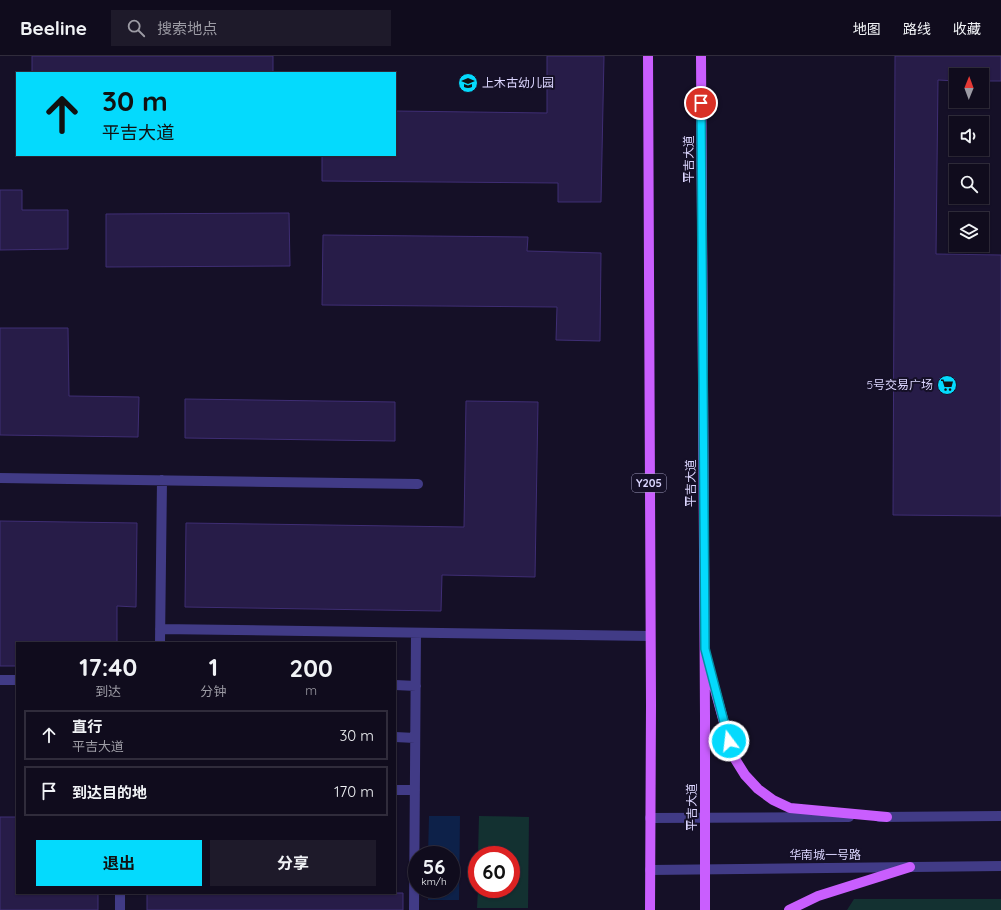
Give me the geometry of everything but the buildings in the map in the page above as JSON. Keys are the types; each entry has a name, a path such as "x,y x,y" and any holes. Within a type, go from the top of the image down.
{"main road":[{"name":"Y205","path":"648,56 650,910"},
{"name":"平吉大道","path":"701,56 705,649 705,910"},
{"path":"705,649 735,759 745,775 758,789 773,800 790,808 887,817"},
{"path":"789,910 818,896 910,867"}],"street":[{"path":"0,478 418,484"},
{"path":"160,642 162,480"},
{"path":"160,629 650,636"},
{"path":"414,910 416,633"},
{"path":"0,680 16,680"},
{"path":"396,685 416,686"},
{"path":"396,737 415,738"},
{"path":"396,790 415,790"},
{"path":"650,818 1001,816"},
{"name":"华南城一号路","path":"650,870 1001,866"},
{"path":"120,894 120,910"}],"green space":[{"path":"479,816 529,817 528,908 477,908 478,898 520,898 520,846 478,846"},
{"path":"854,899 1001,899 1001,910 847,910"}],"water":[{"path":"429,816 460,816 460,846 428,846"},
{"path":"428,898 459,898 459,900 428,900"}],"place":[{"name":"上木古幼儿园","path":"468,83"},
{"name":"5号交易广场","path":"947,385"}],"route":[{"path":"701,103 705,649 729,741"}]}
